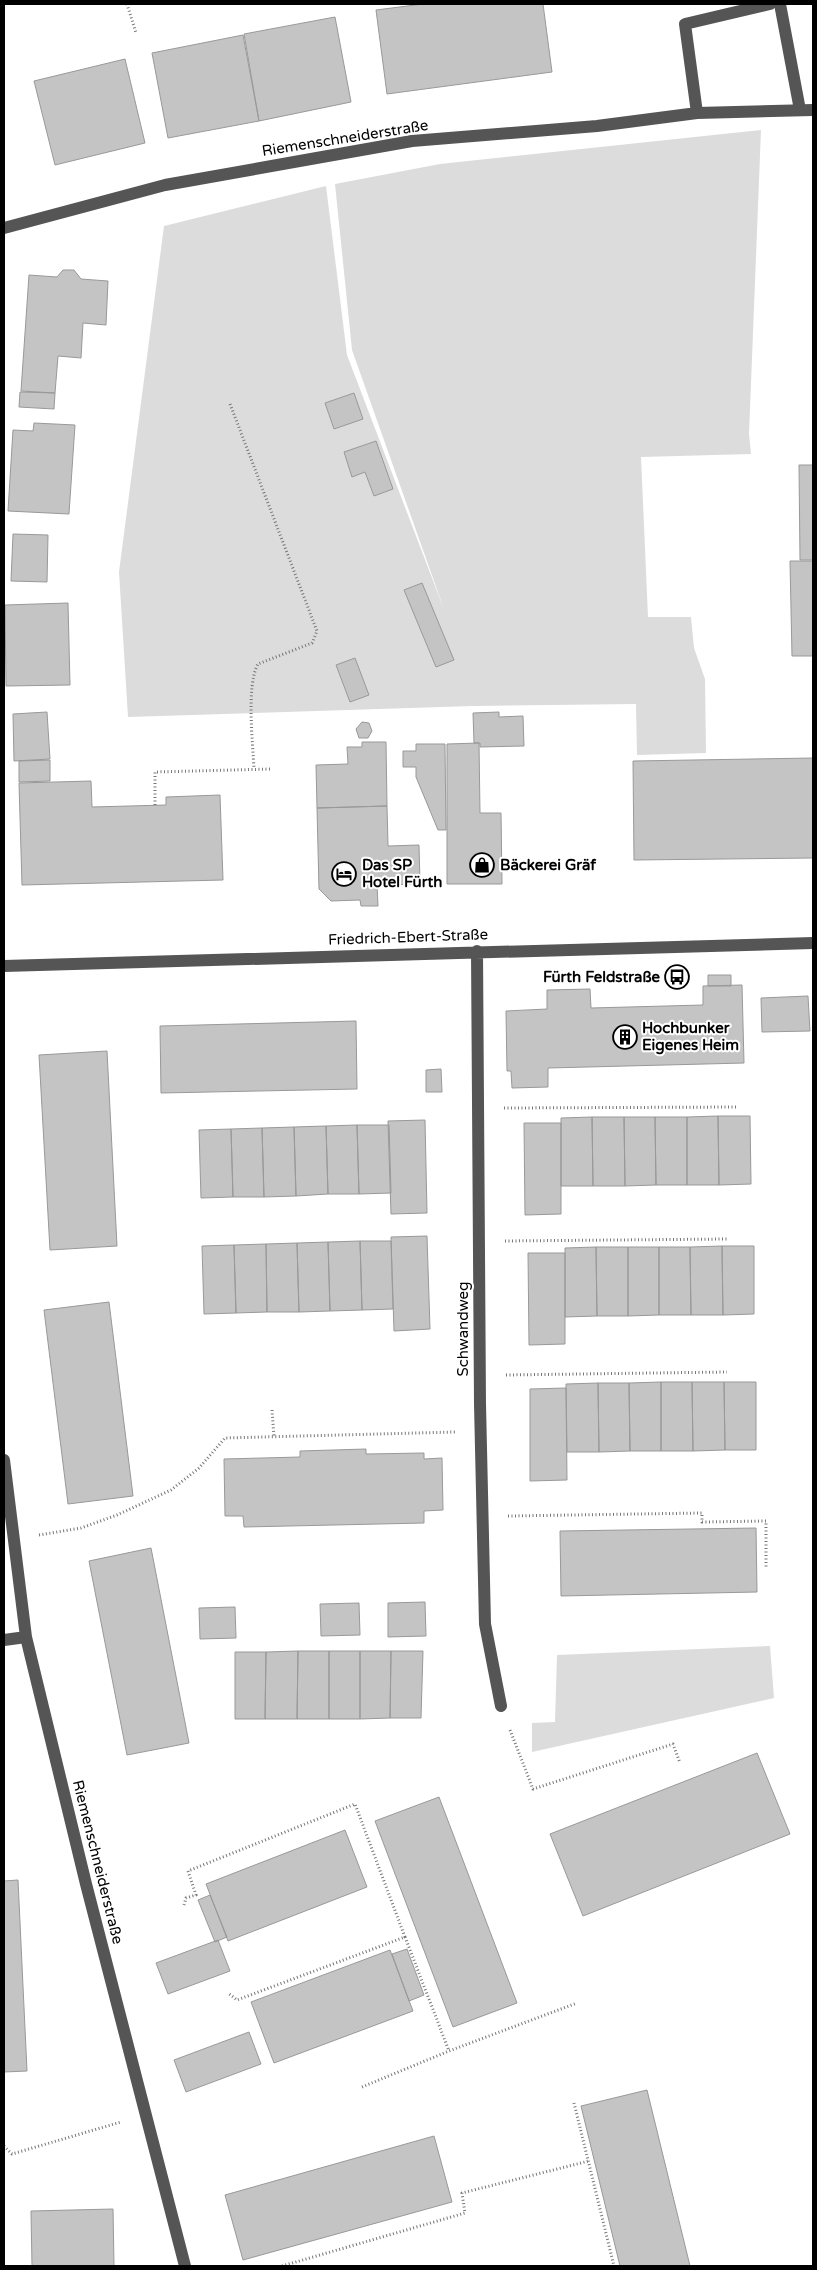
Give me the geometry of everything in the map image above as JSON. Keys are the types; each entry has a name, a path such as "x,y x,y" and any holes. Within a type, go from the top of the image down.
{"street":[{"path":"697,113 685,24 770,4"},
{"name":"Riemenschneiderstraße","path":"4,228 165,185 412,141 597,126 697,113 807,110 780,4"},
{"name":"Friedrich-Ebert-Straße","path":"4,966 477,951 813,943"},
{"name":"Schwandweg","path":"477,951 480,1376 485,1624 501,1706"},
{"name":"Riemenschneiderstraße","path":"4,1460 26,1637 86,1884 185,2266"},
{"path":"4,1640 26,1637"}],"path":[{"path":"127,4 136,33"},
{"path":"230,404 317,631 312,643 258,664 254,670 252,685 254,769"},
{"path":"155,805 155,772 271,769"},
{"path":"478,1108 738,1107"},
{"path":"479,1241 728,1238"},
{"path":"480,1376 727,1372"},
{"path":"272,1410 274,1436"},
{"path":"14,1540 81,1528 117,1515 171,1490 199,1468 225,1438 481,1431"},
{"path":"483,1516 702,1513 702,1522 766,1521 766,1567"},
{"path":"501,1706 533,1789 673,1744 680,1763"},
{"path":"184,1905 186,1898 196,1895 188,1871 355,1804 448,2052"},
{"path":"228,1993 237,2000 404,1937"},
{"path":"362,2087 577,2003"},
{"path":"574,2103 614,2266"},
{"path":"4,2146 12,2154 145,2115"},
{"path":"282,2266 465,2213 462,2193 589,2160"}],"shaded area":[{"path":"761,130 749,434 751,454 641,457 648,617 691,617 694,648 705,679 706,753 637,755 636,704 473,706 128,717 119,572 164,226 326,186 347,355 445,612 352,350 335,184 440,164"},
{"path":"770,1646 774,1698 532,1752 532,1723 555,1722 557,1655"}],"building":[{"path":"423,4 543,4 552,72 387,94 376,10"},
{"path":"335,17 351,102 259,121 244,34"},
{"path":"243,35 259,121 168,138 152,53"},
{"path":"125,59 145,143 55,165 34,81"},
{"path":"63,270 74,270 81,279 108,281 106,325 83,323 81,358 58,356 55,393 21,391 29,275 57,277"},
{"path":"20,392 55,393 54,409 19,407"},
{"path":"354,393 363,419 334,429 325,403"},
{"path":"34,423 75,425 69,514 8,511 13,430 33,431"},
{"path":"376,441 393,489 374,496 365,472 352,477 344,452"},
{"path":"799,465 813,465 813,560 800,560"},
{"path":"13,534 48,535 47,582 11,581"},
{"path":"790,561 813,561 813,656 792,656"},
{"path":"422,583 454,660 436,667 404,590"},
{"path":"68,603 70,685 6,686 5,605"},
{"path":"355,658 369,695 350,702 336,665"},
{"path":"47,712 50,759 14,761 13,714"},
{"path":"499,712 499,717 523,716 524,746 480,747 480,743 474,743 473,713"},
{"path":"362,722 369,723 372,731 368,738 359,738 356,729"},
{"path":"362,742 386,742 387,806 317,808 316,765 348,764 347,747 362,747"},
{"path":"479,743 480,813 501,813 502,884 447,884 447,744"},
{"path":"416,744 445,744 446,830 438,830 416,777 416,767 403,767 403,751 416,751"},
{"path":"813,758 813,858 634,860 633,761"},
{"path":"50,760 50,781 19,782 19,761"},
{"path":"91,781 92,807 166,805 166,797 220,795 223,880 22,885 19,783"},
{"path":"387,806 388,846 419,845 420,884 377,885 378,906 361,906 360,900 331,901 319,889 317,808"},
{"path":"708,975 731,975 731,986 708,986"},
{"name":"Hochbunker Eigenes Heim","path":"742,985 744,1063 548,1068 548,1087 512,1088 511,1071 507,1071 506,1011 547,1009 547,990 590,989 591,1008 703,1005 703,986"},
{"path":"808,996 810,1031 762,1032 761,998"},
{"path":"356,1021 357,1089 161,1093 160,1026"},
{"path":"107,1051 117,1246 50,1250 39,1055"},
{"path":"441,1069 442,1092 426,1092 426,1070"},
{"path":"718,1116 750,1116 751,1184 719,1185"},
{"path":"718,1116 719,1185 687,1185 687,1117"},
{"path":"592,1117 624,1117 625,1186 593,1186"},
{"path":"592,1117 593,1186 561,1186 561,1118"},
{"path":"624,1117 655,1117 656,1185 625,1186"},
{"path":"655,1117 687,1117 687,1185 656,1185"},
{"path":"425,1120 427,1213 391,1214 388,1121"},
{"path":"524,1123 561,1123 561,1214 525,1215"},
{"path":"357,1125 389,1125 391,1193 359,1194"},
{"path":"357,1125 359,1194 328,1194 326,1126"},
{"path":"326,1126 328,1194 296,1196 294,1127"},
{"path":"294,1127 296,1196 264,1197 262,1128"},
{"path":"262,1128 264,1197 233,1197 231,1129"},
{"path":"231,1129 233,1197 201,1198 199,1130"},
{"path":"427,1236 430,1329 394,1331 391,1237"},
{"path":"360,1241 391,1241 393,1309 362,1310"},
{"path":"360,1241 362,1310 330,1311 328,1242"},
{"path":"328,1242 330,1311 299,1312 297,1243"},
{"path":"297,1243 299,1312 267,1312 266,1244"},
{"path":"266,1244 267,1312 236,1313 234,1245"},
{"path":"234,1245 236,1313 204,1314 202,1246"},
{"path":"722,1246 723,1315 691,1315 690,1247"},
{"path":"722,1246 754,1246 754,1314 723,1315"},
{"path":"596,1247 628,1247 628,1316 597,1316"},
{"path":"596,1247 597,1316 565,1317 565,1248"},
{"path":"628,1247 659,1247 659,1315 628,1316"},
{"path":"659,1247 690,1247 691,1315 659,1315"},
{"path":"528,1253 565,1253 565,1344 529,1345"},
{"path":"109,1302 133,1496 68,1504 44,1310"},
{"path":"661,1382 661,1451 630,1451 629,1383"},
{"path":"661,1382 692,1382 693,1451 661,1451"},
{"path":"692,1382 724,1382 725,1450 693,1451"},
{"path":"724,1382 756,1382 756,1450 725,1450"},
{"path":"598,1383 629,1383 630,1451 599,1452"},
{"path":"598,1383 599,1452 567,1452 566,1384"},
{"path":"566,1388 567,1480 530,1481 530,1389"},
{"path":"366,1449 366,1454 424,1453 424,1459 442,1458 443,1510 424,1511 424,1523 244,1527 243,1516 225,1516 224,1459 300,1457 300,1451"},
{"path":"756,1528 757,1592 561,1596 560,1531"},
{"path":"151,1548 189,1743 127,1755 89,1561"},
{"path":"425,1602 426,1636 388,1637 388,1603"},
{"path":"359,1603 360,1635 321,1636 320,1604"},
{"path":"235,1607 236,1638 200,1639 199,1608"},
{"path":"298,1651 329,1651 329,1719 297,1719"},
{"path":"298,1651 297,1719 265,1719 266,1652"},
{"path":"329,1651 360,1651 360,1719 329,1719"},
{"path":"360,1651 391,1651 390,1718 360,1719"},
{"path":"391,1651 423,1651 421,1718 390,1718"},
{"path":"235,1652 266,1652 265,1719 235,1719"},
{"path":"757,1753 790,1834 583,1916 550,1834"},
{"path":"439,1797 517,2003 453,2027 375,1821"},
{"path":"345,1830 367,1887 228,1941 206,1884"},
{"path":"18,1880 27,2071 4,2072 4,1881"},
{"path":"210,1895 227,1937 215,1942 198,1900"},
{"path":"218,1940 230,1971 168,1994 156,1963"},
{"path":"407,1949 424,1995 409,2001 392,1954"},
{"path":"390,1950 413,2011 274,2063 251,2002"},
{"path":"249,2032 261,2064 186,2092 174,2060"},
{"path":"647,2090 690,2266 620,2266 581,2106"},
{"path":"434,2136 452,2202 243,2260 225,2195"},
{"path":"113,2209 114,2266 32,2266 31,2211"}],"place":[{"name":"Bäckerei Gräf","path":"482,865"},
{"name":"Das SP Hotel Fürth","path":"344,874"},
{"name":"Fürth Feldstraße","path":"677,977"},
{"name":"Hochbunker Eigenes Heim","path":"625,1037"}]}
